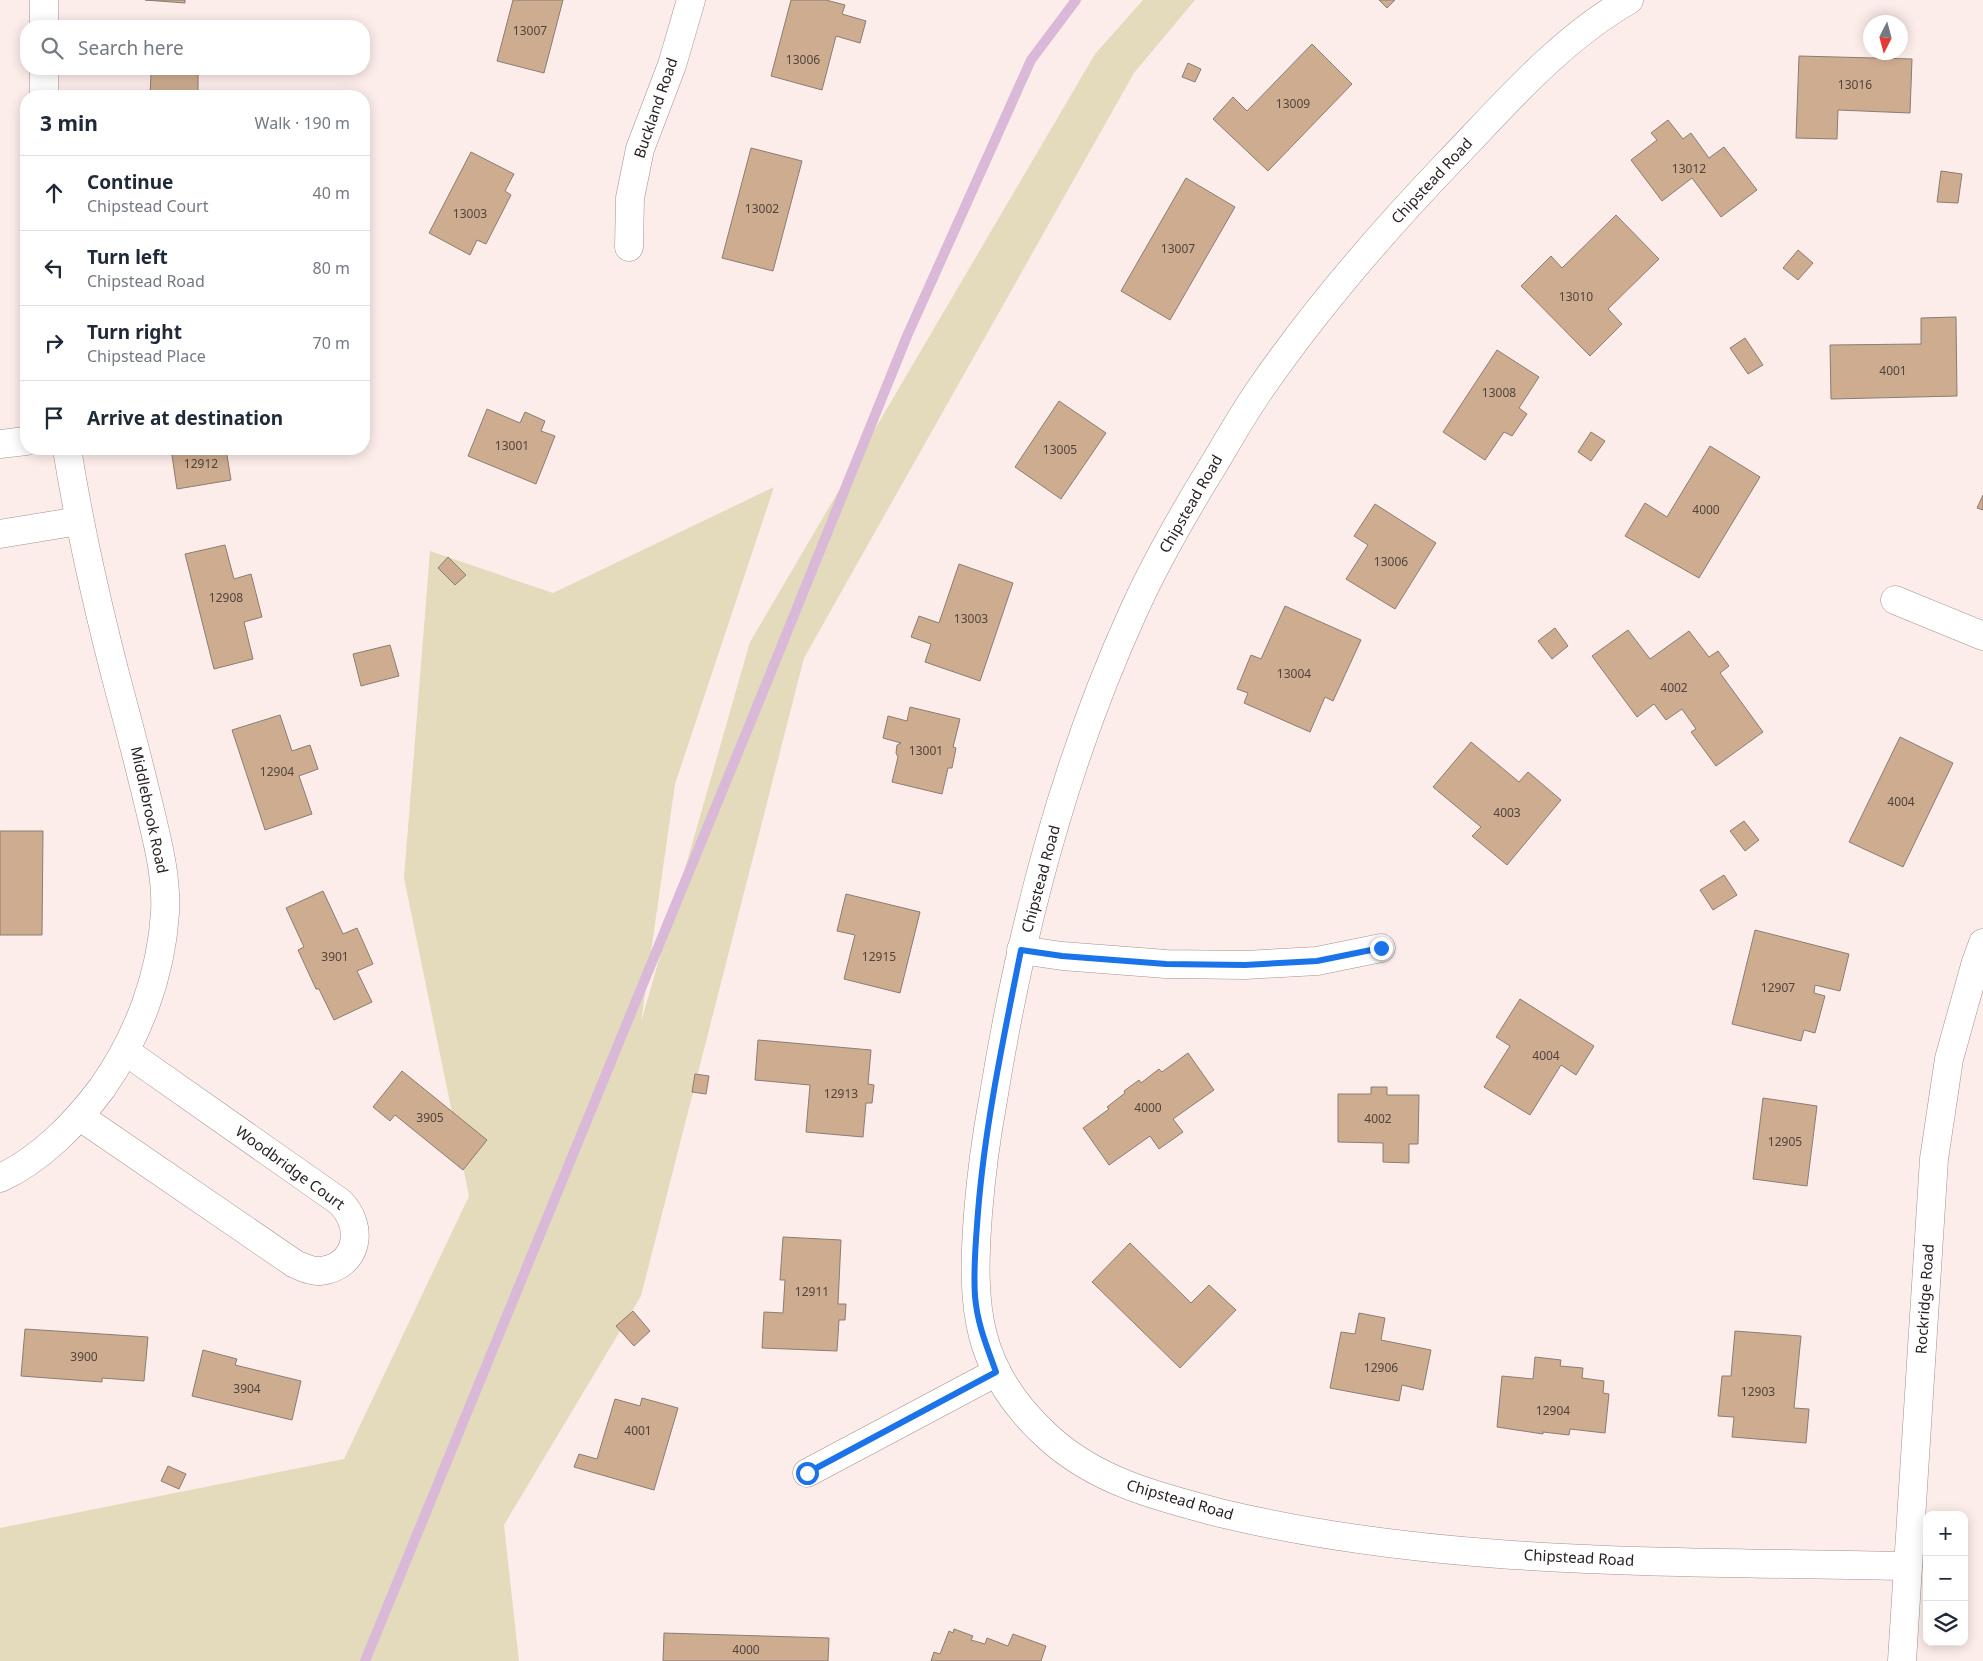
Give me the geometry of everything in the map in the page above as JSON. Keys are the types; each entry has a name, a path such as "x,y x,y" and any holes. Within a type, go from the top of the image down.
{"street":[{"path":"44,0 44,20"},
{"name":"Buckland Road","path":"629,247 630,198 640,149 672,65 691,0"},
{"name":"Chipstead Road","path":"1629,0 1575,38 1513,96 1399,214 1326,299 1258,392 1186,510 1132,614 1094,705 1044,858 1021,950 1000,1052 982,1165 976,1246 975,1296 983,1338 996,1372 1017,1406 1050,1440 1081,1463 1124,1485 1151,1494 1269,1524 1370,1541 1557,1559 1908,1566"},
{"path":"44,75 44,90"},
{"path":"0,444 20,442"},
{"name":"Middlebrook Road","path":"0,1178 44,1150 88,1107 119,1064 141,1019 159,959 165,912 163,864 133,739 98,610 79,522 68,455"},
{"path":"0,534 79,522"},
{"path":"1895,600 1983,636"},
{"name":"Rockridge Road","path":"1902,1661 1934,1159 1949,1059 1983,943"},
{"path":"1021,950 1062,956 1166,964 1245,965 1317,961 1381,948"},
{"name":"Woodbridge Court","path":"79,1116 295,1264 307,1269 320,1271 333,1268 344,1261 352,1250 356,1237 355,1224 350,1212 340,1202 125,1051"},
{"path":"807,1473 996,1372"}],"shaded area":[{"path":"1143,0 1195,0 1134,73 804,658 641,1296 504,1525 519,1661 0,1661 0,1528 344,1459 469,1196 404,878 430,551 553,593 774,487 675,784 641,1022 750,642 1095,54"}],"building":[{"path":"145,0 185,0 185,3"},
{"path":"513,0 563,0 544,73 497,61"},
{"path":"791,0 826,0 845,5 842,14 866,21 860,43 836,36 822,90 771,76"},
{"path":"1379,0 1395,0 1387,8"},
{"path":"1312,44 1352,84 1268,171 1213,119 1233,97 1247,111"},
{"path":"1799,56 1863,58 1863,60 1912,59 1910,113 1838,110 1837,139 1796,138"},
{"path":"1188,63 1201,69 1195,82 1182,77"},
{"path":"151,75 198,75 198,90 150,90"},
{"path":"1668,120 1683,139 1691,133 1709,158 1724,147 1757,190 1721,217 1692,178 1662,201 1631,160 1657,140 1651,133"},
{"path":"751,148 802,161 773,271 722,258"},
{"path":"471,152 514,174 505,191 511,195 486,244 477,240 470,255 429,233"},
{"path":"1941,171 1962,174 1958,203 1937,202"},
{"path":"1186,178 1235,207 1170,320 1121,291"},
{"path":"1616,215 1659,259 1608,309 1622,324 1590,356 1521,286 1551,256 1562,268"},
{"path":"1798,250 1813,263 1798,280 1783,268"},
{"path":"1956,317 1957,396 1831,399 1830,345 1921,344 1921,318"},
{"path":"1745,338 1763,365 1748,374 1730,348"},
{"path":"1497,350 1539,377 1519,408 1527,414 1512,436 1504,432 1485,460 1443,432"},
{"path":"1059,401 1106,433 1061,499 1015,467"},
{"path":"487,409 520,423 525,412 545,421 541,431 555,436 536,484 468,456"},
{"path":"1591,432 1605,441 1591,461 1578,452"},
{"path":"1710,446 1760,477 1699,578 1625,536 1645,503 1667,517"},
{"path":"172,455 227,455 231,480 177,489"},
{"path":"1983,495 1983,510 1977,508"},
{"path":"1375,504 1436,543 1395,609 1346,579 1368,545 1354,536"},
{"path":"225,545 234,579 251,574 262,617 244,622 253,659 214,669 185,554"},
{"path":"448,557 466,575 455,585 438,568"},
{"path":"959,564 1013,583 980,681 925,662 931,644 911,637 919,616 939,623"},
{"path":"1285,606 1361,640 1333,701 1325,697 1310,732 1244,703 1248,693 1237,689 1251,655 1261,659"},
{"path":"1555,628 1568,646 1552,659 1538,641"},
{"path":"1628,630 1650,659 1689,631 1709,657 1718,651 1729,666 1720,673 1763,732 1716,766 1691,732 1696,729 1682,709 1666,720 1654,704 1637,717 1592,656"},
{"path":"390,645 399,676 361,686 353,654"},
{"path":"910,707 960,719 953,747 956,748 952,768 948,768 942,794 892,782 898,757 896,753 897,745 901,743 883,738 888,716 907,721"},
{"path":"280,715 292,751 310,745 318,769 299,776 312,814 265,830 232,730"},
{"path":"1900,737 1953,763 1903,867 1849,842"},
{"path":"1471,742 1519,782 1528,772 1561,800 1507,865 1472,836 1481,827 1433,787"},
{"path":"1744,821 1759,840 1745,851 1730,831"},
{"path":"0,831 43,831 42,935 0,935"},
{"path":"1724,875 1737,895 1713,910 1700,890"},
{"path":"323,891 343,934 357,928 373,964 357,971 372,1002 334,1020 319,989 316,989 298,950 304,947 286,908"},
{"path":"846,894 920,912 900,993 844,979 855,935 837,931"},
{"path":"1755,930 1849,954 1840,991 1815,985 1814,993 1825,996 1815,1033 1804,1030 1801,1041 1732,1024"},
{"path":"1520,999 1594,1046 1576,1075 1561,1065 1530,1115 1484,1087 1510,1046 1496,1037"},
{"path":"758,1040 871,1050 868,1084 874,1085 872,1103 866,1103 863,1137 806,1132 810,1085 755,1080"},
{"path":"1188,1053 1214,1090 1173,1119 1183,1132 1159,1149 1150,1136 1109,1165 1083,1128 1109,1109 1107,1107 1139,1080 1141,1083 1159,1069 1162,1072"},
{"path":"402,1071 487,1140 463,1170 395,1115 390,1121 373,1107"},
{"path":"695,1074 709,1076 706,1094 692,1092"},
{"path":"1371,1087 1387,1087 1387,1095 1419,1095 1418,1144 1409,1144 1409,1163 1383,1162 1383,1143 1338,1142 1338,1094 1371,1094"},
{"path":"1763,1098 1817,1106 1807,1186 1753,1179"},
{"path":"783,1237 841,1240 838,1304 846,1304 845,1320 839,1320 837,1351 762,1348 764,1312 783,1313 785,1280 780,1280"},
{"path":"1130,1243 1191,1303 1209,1285 1236,1310 1180,1368 1092,1282"},
{"path":"633,1311 650,1331 634,1346 616,1326"},
{"path":"1359,1313 1385,1318 1381,1340 1431,1350 1423,1390 1402,1385 1399,1401 1330,1388 1341,1332 1355,1334"},
{"path":"25,1329 148,1337 144,1381 102,1378 102,1382 21,1376"},
{"path":"1735,1331 1801,1336 1794,1408 1809,1409 1806,1443 1732,1437 1734,1417 1718,1416 1722,1376 1731,1376"},
{"path":"203,1350 237,1359 235,1365 301,1381 292,1420 192,1396"},
{"path":"1535,1357 1561,1360 1560,1366 1583,1368 1582,1378 1604,1381 1603,1393 1609,1394 1605,1433 1570,1429 1569,1435 1543,1432 1543,1434 1497,1427 1502,1376 1533,1379"},
{"path":"642,1398 678,1408 654,1490 574,1467 579,1454 597,1459 615,1399 640,1406"},
{"path":"168,1466 186,1474 179,1489 161,1481"},
{"path":"954,1629 973,1636 971,1640 985,1644 987,1638 1008,1646 1013,1634 1046,1646 1041,1661 931,1661 934,1652 940,1654 949,1631 953,1633"},
{"path":"664,1633 829,1638 828,1661 663,1661"}],"waterway":[{"path":"365,1661 907,336 1031,60 1076,0"}],"route":[{"path":"807,1473 996,1372 983,1338 975,1296 976,1246 982,1165 1000,1052 1021,950 1062,956 1166,964 1245,965 1317,961 1381,948"}]}
